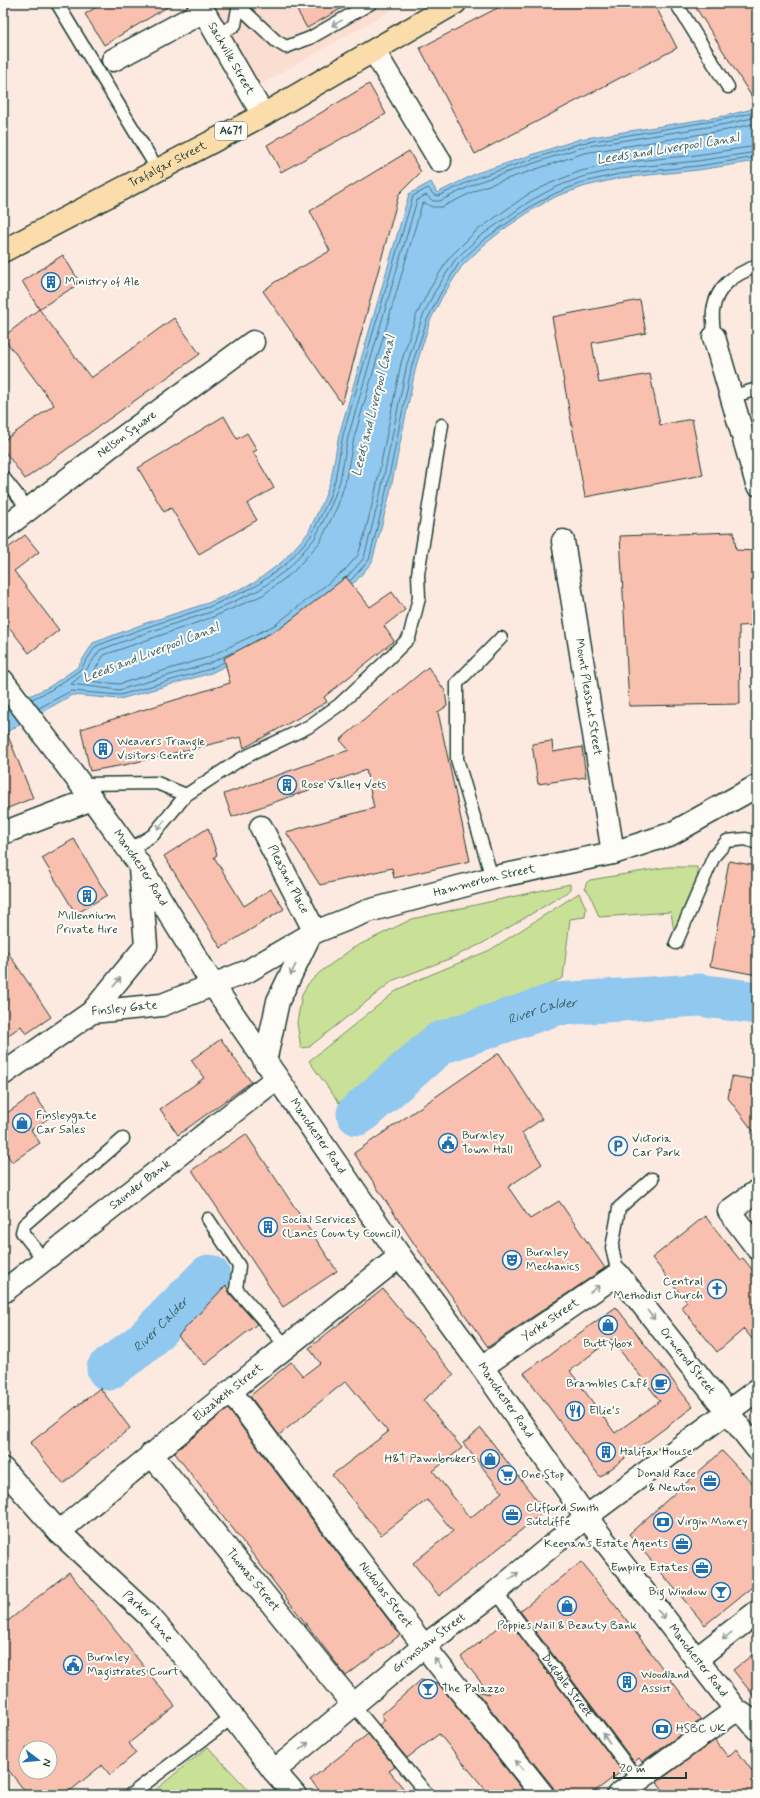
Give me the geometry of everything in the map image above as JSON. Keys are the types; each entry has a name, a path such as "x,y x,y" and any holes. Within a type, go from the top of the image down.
{"main road":[{"name":"Trafalgar Street","path":"3,251 263,115 455,3"}],"street":[{"path":"113,60 201,7"},
{"name":"Sackville Street","path":"201,7 263,115"},
{"path":"374,51 440,161"},
{"path":"714,337 757,484"},
{"name":"Nelson Square","path":"3,529 107,449 253,342"},
{"name":"Mount Pleasant Street","path":"563,541 613,854"},
{"name":"Manchester Road","path":"3,681 87,791 134,857 213,985 271,1070 400,1256 482,1367 586,1517 736,1710 748,1718 757,1729"},
{"name":"Hammerton Street","path":"213,985 248,971 312,934 368,911 492,878 613,854 671,834 757,786"},
{"path":"3,834 87,791"},
{"name":"Pleasant Place","path":"261,827 312,934"},
{"path":"92,1012 146,946 134,857"},
{"path":"271,1070 278,1001 312,934"},
{"name":"Finsley Gate","path":"3,1074 92,1012 162,1005 213,985"},
{"name":"Saunder Bank","path":"3,1292 44,1260 271,1070"},
{"path":"757,1191 729,1211 757,1248"},
{"name":"Elizabeth Street","path":"59,1532 150,1454 231,1392 400,1256"},
{"name":"Yorke Street","path":"482,1367 618,1274"},
{"name":"Ormerod Street","path":"618,1274 757,1448"},
{"name":"Grimshaw Street","path":"274,1771 354,1706 424,1646 496,1592 586,1517 757,1390"},
{"name":"Nicholas Street","path":"231,1392 424,1646 543,1795"},
{"name":"Thomas Street","path":"150,1454 354,1706"},
{"name":"Parker Lane","path":"3,1469 59,1532 150,1616 233,1717 274,1771 295,1795"},
{"path":"696,1659 757,1612"},
{"path":"618,1795 736,1710"}],"lane":[{"path":"57,3 158,170"},
{"path":"239,4 276,41 286,47 310,38 371,3"},
{"path":"676,3 728,87"},
{"path":"217,36 235,25 239,4"},
{"path":"714,337 713,311 720,290 732,277 757,266"},
{"path":"731,397 757,389"},
{"path":"134,857 186,795 242,759 308,727 339,705 409,638 419,598 418,574 442,425"},
{"path":"3,477 28,510"},
{"path":"492,878 457,759 457,683 501,638"},
{"path":"87,791 157,782 186,795"},
{"path":"676,943 714,856 727,841 746,840 757,843"},
{"path":"44,1260 22,1232 24,1225 123,1139"},
{"path":"618,1274 612,1248 619,1208 652,1179"},
{"path":"208,1219 239,1266 236,1289 287,1347"},
{"name":"Dugdale Street","path":"496,1592 638,1780"},
{"path":"354,1706 428,1795"},
{"path":"130,1795 233,1717"}],"shaded area":[{"path":"213,3 404,3 258,86"}],"green space":[{"path":"668,867 697,867 698,879 674,932 671,912 599,917 590,894 585,888 586,883 590,880"},
{"path":"570,884 570,889 566,893 483,943 449,959 394,980 309,1047 301,1048 297,1023 302,994 308,984 319,973 353,948 412,919"},
{"path":"579,893 586,908 585,917 570,919 563,978 442,1032 339,1103 309,1061 396,991 413,982 490,950"},
{"path":"208,1747 253,1795 149,1795"}],"water":[{"name":"Leeds and Liverpool Canal","path":"757,108 757,161 698,170 620,178 586,186 557,196 535,208 504,229 485,244 462,266 442,297 430,321 416,366 389,497 372,562 356,581 283,638 211,673 120,699 72,695 3,734 3,708 49,687 78,667 93,643 146,623 208,603 254,583 283,561 308,533 324,499 331,479 339,435 409,194 431,182 437,193 477,173 580,139 724,116"}],"building":[{"path":"103,3 174,3 104,45 85,14"},
{"path":"293,3 351,3 307,28"},
{"path":"507,3 654,3 677,48 475,154 420,48"},
{"path":"693,3 757,3 757,105"},
{"path":"369,84 386,114 281,172 267,145"},
{"path":"409,151 421,172 399,194 342,404 263,291 275,282 330,251 310,211"},
{"name":"Ministry of Ale","path":"63,255 80,283 39,309 22,281"},
{"path":"640,300 646,333 592,343 599,383 650,374 660,425 692,419 703,475 585,497 552,317"},
{"path":"39,309 91,378 174,318 200,354 25,479 3,449 3,441 54,405 3,337"},
{"path":"224,416 237,439 247,433 257,450 253,452 274,488 247,504 257,520 199,554 171,508 164,512 138,468"},
{"path":"734,532 736,550 757,551 757,625 739,626 740,704 629,706 620,536"},
{"path":"25,535 39,552 14,571 59,630 29,653 3,619 3,552"},
{"path":"346,577 370,607 392,592 405,610 384,626 394,641 324,697 327,702 244,748 241,737 124,765 90,771 81,729 230,683 224,658 282,627"},
{"path":"428,667 445,691 447,706 438,712 470,861 394,878 392,868 320,885 286,832 374,808 366,770 232,817 224,794 349,750 340,740"},
{"path":"4,726 33,798 3,810 3,727"},
{"path":"552,741 553,752 582,747 586,777 538,784 532,744"},
{"path":"208,828 217,855 214,857 244,906 271,889 284,909 221,948 164,856"},
{"path":"74,839 107,895 76,914 42,858"},
{"path":"729,861 757,866 757,975 710,966"},
{"path":"3,945 51,1017 26,1034 21,1026 3,1039"},
{"path":"221,1039 251,1082 178,1135 160,1109 204,1078 191,1060"},
{"path":"499,1053 542,1119 522,1133 542,1164 508,1187 530,1219 559,1201 605,1268 488,1347 417,1248 354,1153"},
{"path":"732,1076 757,1080 757,1136 728,1098"},
{"name":"Finsleygate Car Sales","path":"34,1094 50,1117 31,1130 40,1143 12,1162 3,1149 3,1116"},
{"name":"Social Services (Lancs County Council)","path":"246,1134 337,1271 283,1307 192,1170"},
{"name":"Central Methodist Church","path":"705,1216 740,1260 743,1258 757,1276 757,1345 744,1329 717,1352 681,1307 687,1302 652,1258"},
{"path":"226,1285 230,1294 257,1324 205,1365 178,1336"},
{"path":"383,1289 454,1375 423,1400 462,1448 433,1471 470,1518 502,1492 463,1443 481,1428 545,1511 439,1596 413,1563 453,1531 427,1500 381,1535 332,1475 388,1432 346,1381 279,1435 250,1396 291,1362 303,1376 320,1363 309,1348"},
{"path":"616,1307 693,1407 600,1477 524,1373","holes":["611,1339 660,1401 615,1433 570,1371"]},
{"path":"100,1388 130,1428 63,1484 30,1443"},
{"path":"228,1409 400,1635 346,1676 174,1452"},
{"path":"722,1451 757,1488 757,1583 705,1625 629,1534"},
{"path":"581,1562 701,1720 642,1762 639,1758 634,1762 520,1611"},
{"name":"Burnley Magistrates Court","path":"69,1572 175,1706 129,1743 136,1753 110,1775 102,1765 65,1795 28,1795 3,1763 3,1625"},
{"path":"508,1620 622,1771 590,1795 555,1795 553,1787 476,1691 490,1694 461,1657"},
{"path":"757,1651 757,1700 733,1670"},
{"path":"421,1680 438,1683 527,1795 490,1795 439,1734 407,1758 379,1725 385,1720 381,1715"},
{"path":"368,1734 395,1767 389,1771 409,1795 324,1795 310,1780"},
{"path":"715,1740 728,1757 736,1749 757,1778 757,1795 667,1795 657,1782"}],"waterway":[{"name":"River Calder","path":"358,1114 440,1043 556,1004 699,995 757,1003"},
{"name":"River Calder","path":"108,1369 142,1344 209,1276"}],"place":[{"name":"Ministry of Ale","path":"51,282"},
{"name":"Weavers Triangle Visitors Centre","path":"103,749"},
{"name":"Rose Valley Vets","path":"287,785"},
{"name":"Millennium Private Hire","path":"87,896"},
{"name":"Finsleygate Car Sales","path":"22,1123"},
{"name":"Burnley Town Hall","path":"448,1143"},
{"name":"Victoria Car Park","path":"618,1146"},
{"name":"Social Services (Lancs County Council)","path":"268,1227"},
{"name":"Burnley Mechanics","path":"512,1260"},
{"name":"Central Methodist Church","path":"717,1289"},
{"name":"Buttybox","path":"608,1325"},
{"name":"Brambles Café","path":"661,1384"},
{"name":"Ellie's","path":"575,1411"},
{"name":"Halifax House","path":"606,1452"},
{"name":"H&T Pawnbrokers","path":"490,1459"},
{"name":"One Stop","path":"507,1475"},
{"name":"Donald Race & Newton","path":"710,1481"},
{"name":"Clifford Smith Sutcliffe","path":"512,1515"},
{"name":"Virgin Money","path":"663,1522"},
{"name":"Keenans Estate Agents","path":"682,1544"},
{"name":"Empire Estates","path":"702,1568"},
{"name":"Big Window","path":"721,1592"},
{"name":"Poppies Nail & Beauty Bank","path":"567,1606"},
{"name":"Burnley Magistrates Court","path":"73,1665"},
{"name":"Woodland Assist","path":"627,1682"},
{"name":"The Palazzo","path":"428,1689"},
{"name":"HSBC UK","path":"662,1729"}]}
